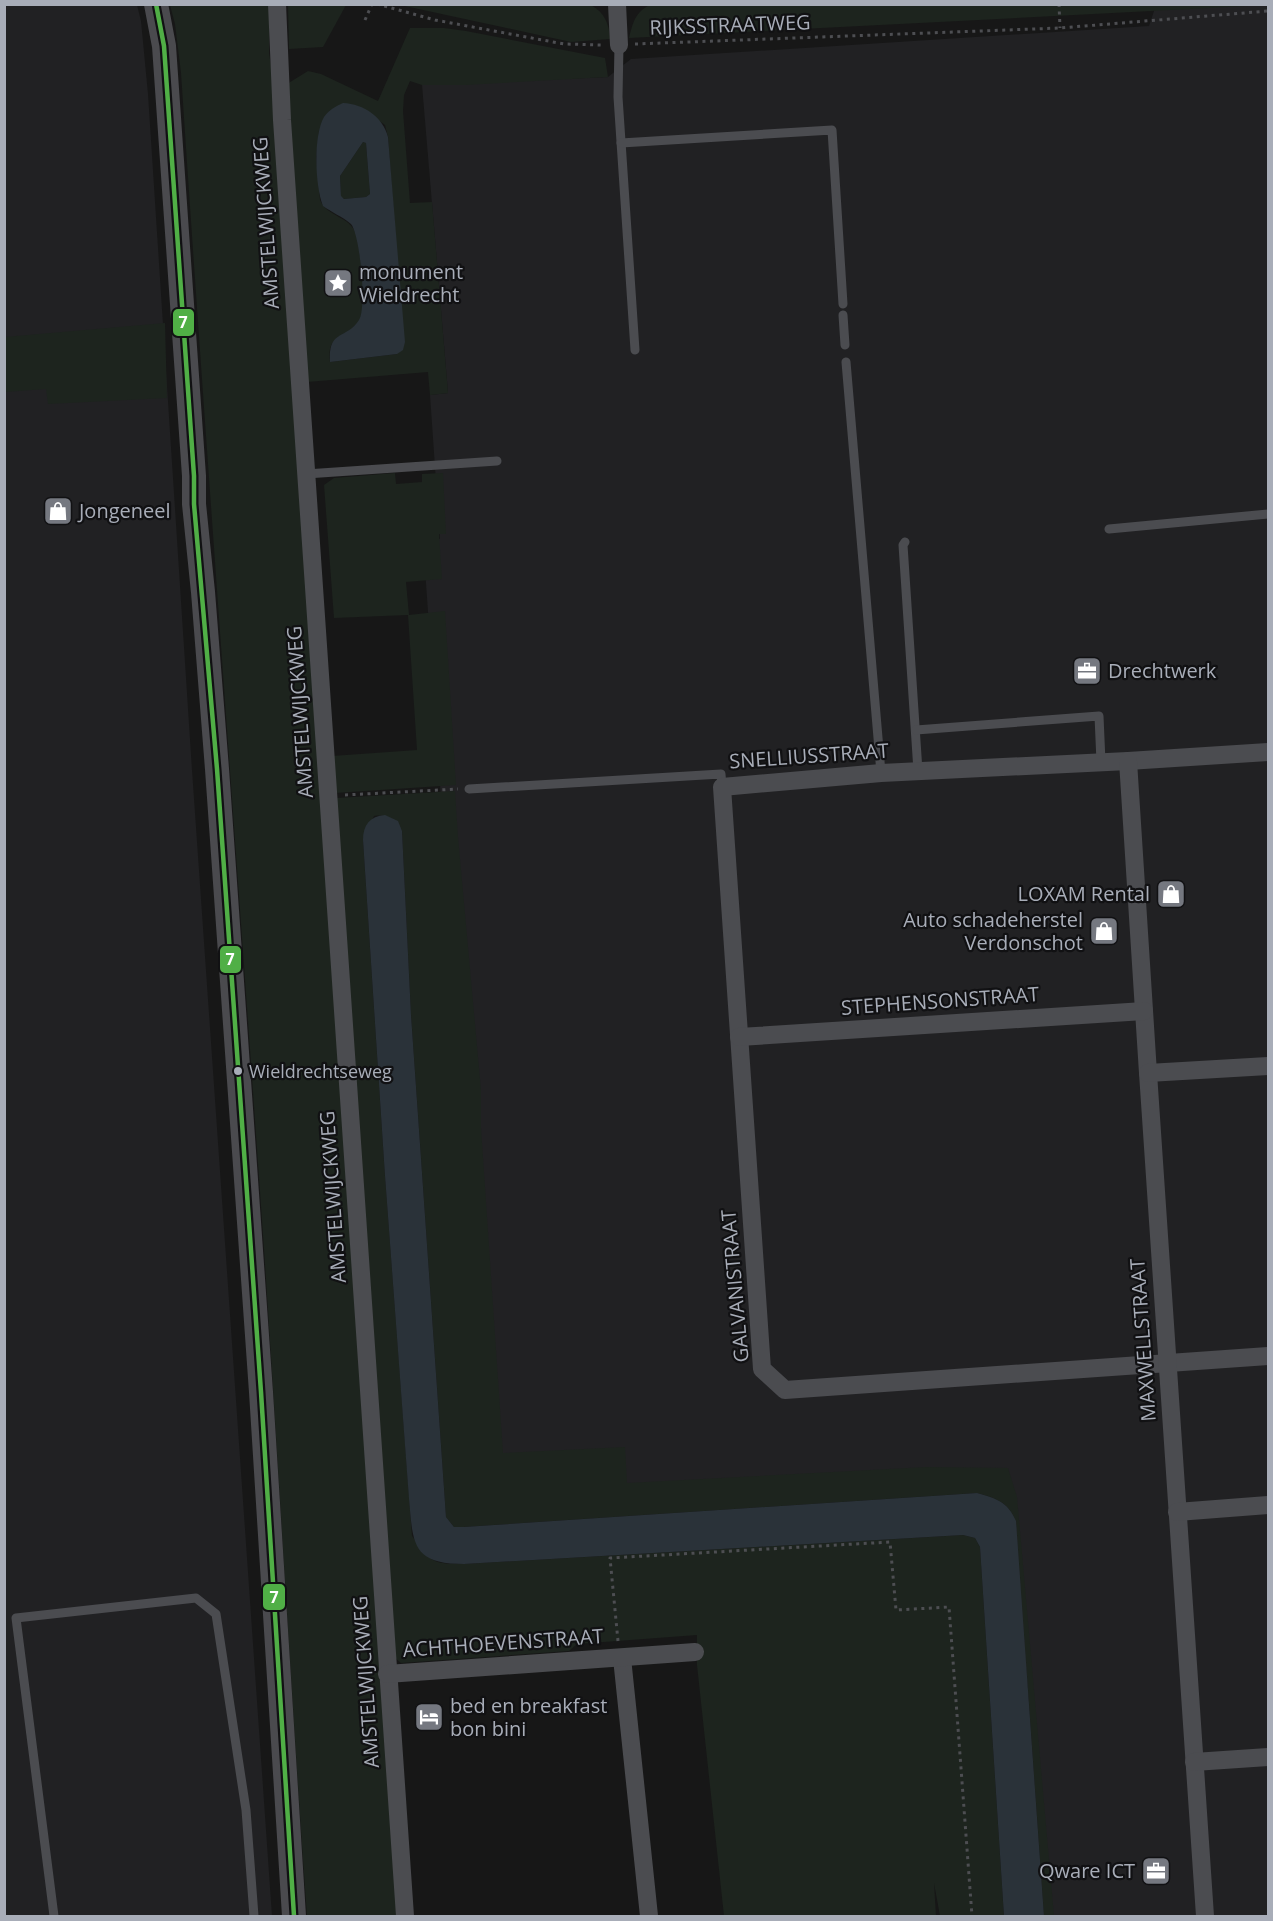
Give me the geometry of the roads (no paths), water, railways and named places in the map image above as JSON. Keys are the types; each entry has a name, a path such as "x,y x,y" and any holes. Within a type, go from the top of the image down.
{"street":[{"path":"156,4 164,46 194,476 194,504 217,769 261,1392 294,1917"},
{"name":"AMSTELWIJCKWEG","path":"277,4 282,120 405,1917"},
{"path":"617,4 620,45"},
{"name":"SNELLIUSSTRAAT","path":"722,787 881,773 1269,752"},
{"name":"MAXWELLSTRAAT","path":"1128,761 1206,1917"},
{"name":"GALVANISTRAAT","path":"722,787 762,1369 785,1390 1269,1356"},
{"name":"STEPHENSONSTRAAT","path":"739,1037 1144,1011"},
{"path":"1148,1073 1269,1066"},
{"path":"1177,1512 1269,1506"},
{"name":"ACHTHOEVENSTRAAT","path":"387,1674 695,1652"},
{"path":"622,1658 649,1917"},
{"path":"1194,1761 1269,1757"}],"lane":[{"path":"620,45 618,97 635,350"},
{"path":"621,143 832,129 843,304"},
{"path":"843,315 845,345"},
{"path":"846,362 881,773"},
{"path":"306,474 497,461"},
{"path":"1109,529 1269,514"},
{"path":"905,542 903,545 918,771"},
{"path":"916,730 1099,716 1101,762"},
{"name":"SNELLIUSSTRAAT","path":"469,789 721,774 722,787"},
{"path":"4,1619 196,1598 216,1614 246,1810 254,1917"},
{"path":"16,1618 54,1917"}],"place":[{"name":"monument Wieldrecht","path":"338,283"},
{"name":"Jongeneel","path":"58,511"},
{"name":"Drechtwerk","path":"1087,671"},
{"name":"LOXAM Rental","path":"1171,894"},
{"name":"Auto schadeherstel Verdonschot","path":"1104,931"},
{"name":"Wieldrechtseweg","path":"238,1071"},
{"name":"bed en breakfast bon bini","path":"429,1717"},
{"name":"Qware ICT","path":"1156,1871"}]}
